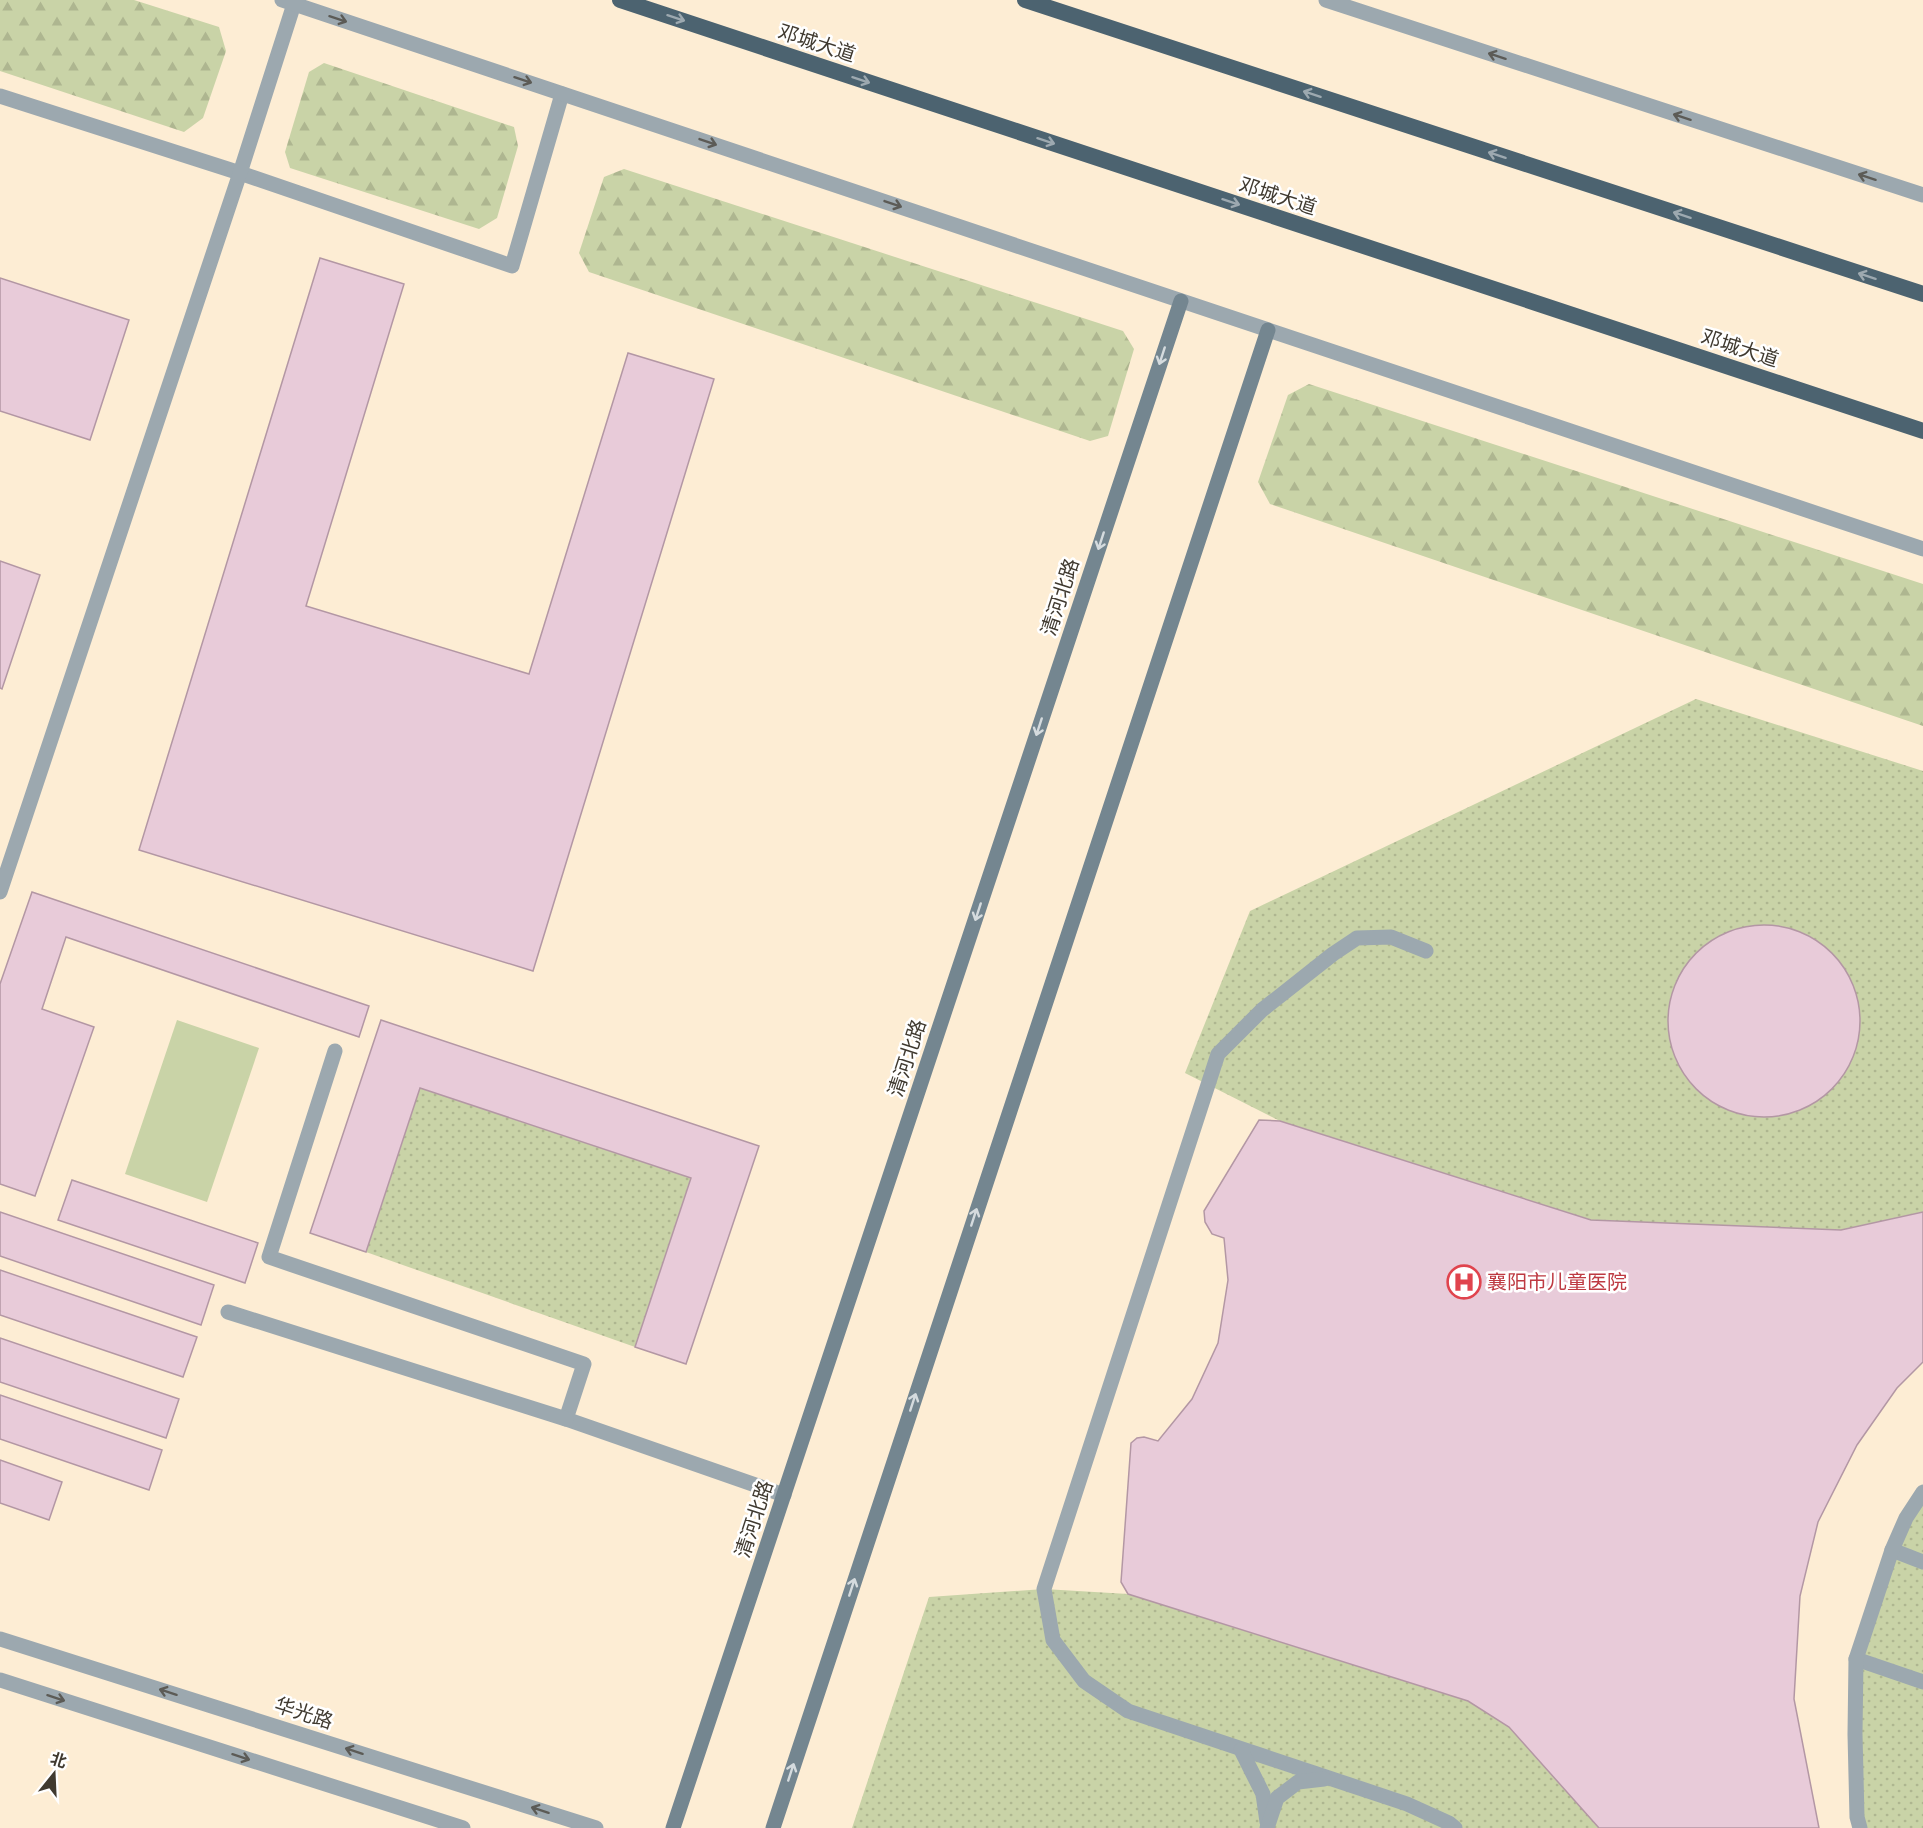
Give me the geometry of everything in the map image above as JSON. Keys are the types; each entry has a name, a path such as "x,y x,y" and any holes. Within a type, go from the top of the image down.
{"highway":[{"name":"邓城大道","path":"620,0 1923,431"},
{"path":"1025,0 1923,294"}],"main road":[{"name":"清河北路","path":"674,1828 1181,301"},
{"path":"772,1828 1268,330"}],"street":[{"path":"1326,0 1923,195"},
{"path":"0,892 240,173 288,2 1923,549"},
{"path":"0,96 240,173 512,266 562,94"},
{"path":"1426,951 1391,937 1357,938 1262,1010 1218,1054 1044,1588 1053,1640 1084,1681 1128,1711 1407,1804 1455,1828"},
{"path":"335,1051 269,1257 584,1365 566,1419"},
{"path":"228,1312 566,1419 784,1495"},
{"path":"1860,1828 1857,1817 1855,1734 1856,1659 1892,1550 1906,1518 1923,1492"},
{"path":"1892,1550 1923,1562"},
{"name":"华光路","path":"0,1639 596,1828"},
{"path":"1856,1659 1923,1682"},
{"path":"0,1680 463,1828"},
{"path":"1241,1750 1263,1794 1267,1828"},
{"path":"1267,1828 1277,1797 1298,1782 1328,1779"}],"green space":[{"path":"0,0 134,0 219,27 226,51 203,118 184,132 0,71"},
{"path":"324,63 514,127 518,146 497,218 479,229 290,168 285,152 309,72"},
{"path":"624,169 1123,331 1134,349 1108,436 1090,441 589,272 579,253 604,177"},
{"path":"1309,384 1923,584 1923,726 1270,504 1258,482 1288,395"},
{"path":"1696,699 1923,771 1923,1212 1841,1230 1591,1220 1280,1121 1185,1073 1250,911"},
{"path":"177,1020 259,1048 207,1202 125,1174"},
{"path":"420,1088 691,1178 635,1347 366,1252"},
{"path":"1923,1492 1923,1828 1860,1828 1856,1659"},
{"path":"1044,1589 1128,1594 1468,1701 1509,1727 1599,1828 852,1828 929,1597"}],"building":[{"path":"320,258 404,284 306,606 529,674 628,353 714,379 533,971 139,850"},
{"path":"0,278 129,320 90,440 0,411"},
{"path":"0,561 40,575 2,689 0,688"},
{"path":"32,892 369,1006 359,1037 66,937 42,1009 94,1027 35,1196 0,1184 0,984"},
{"path":"1764,925 1783,927 1801,933 1832,953 1852,984 1858,1002 1860,1021 1858,1040 1852,1058 1832,1089 1801,1109 1783,1115 1764,1117 1745,1115 1727,1109 1696,1089 1676,1058 1670,1040 1668,1021 1670,1002 1676,984 1696,953 1727,933 1745,927"},
{"path":"381,1020 759,1146 686,1364 635,1347 691,1178 420,1088 366,1252 310,1233"},
{"path":"1259,1120 1280,1121 1591,1220 1841,1230 1923,1212 1923,1362 1897,1388 1857,1445 1818,1522 1800,1596 1794,1699 1819,1828 1599,1828 1509,1727 1468,1701 1128,1594 1121,1582 1131,1443 1137,1438 1144,1437 1158,1441 1192,1399 1218,1343 1228,1280 1224,1238 1212,1234 1205,1222 1204,1211"},
{"path":"72,1180 258,1243 245,1283 58,1220"},
{"path":"0,1212 214,1285 201,1325 0,1256"},
{"path":"0,1270 197,1337 183,1377 0,1315"},
{"path":"0,1338 179,1399 166,1438 0,1382"},
{"path":"0,1395 162,1450 149,1490 0,1439"},
{"path":"0,1460 62,1482 49,1520 0,1503"}],"place":[{"name":"襄阳市儿童医院","path":"1464,1282"}]}
